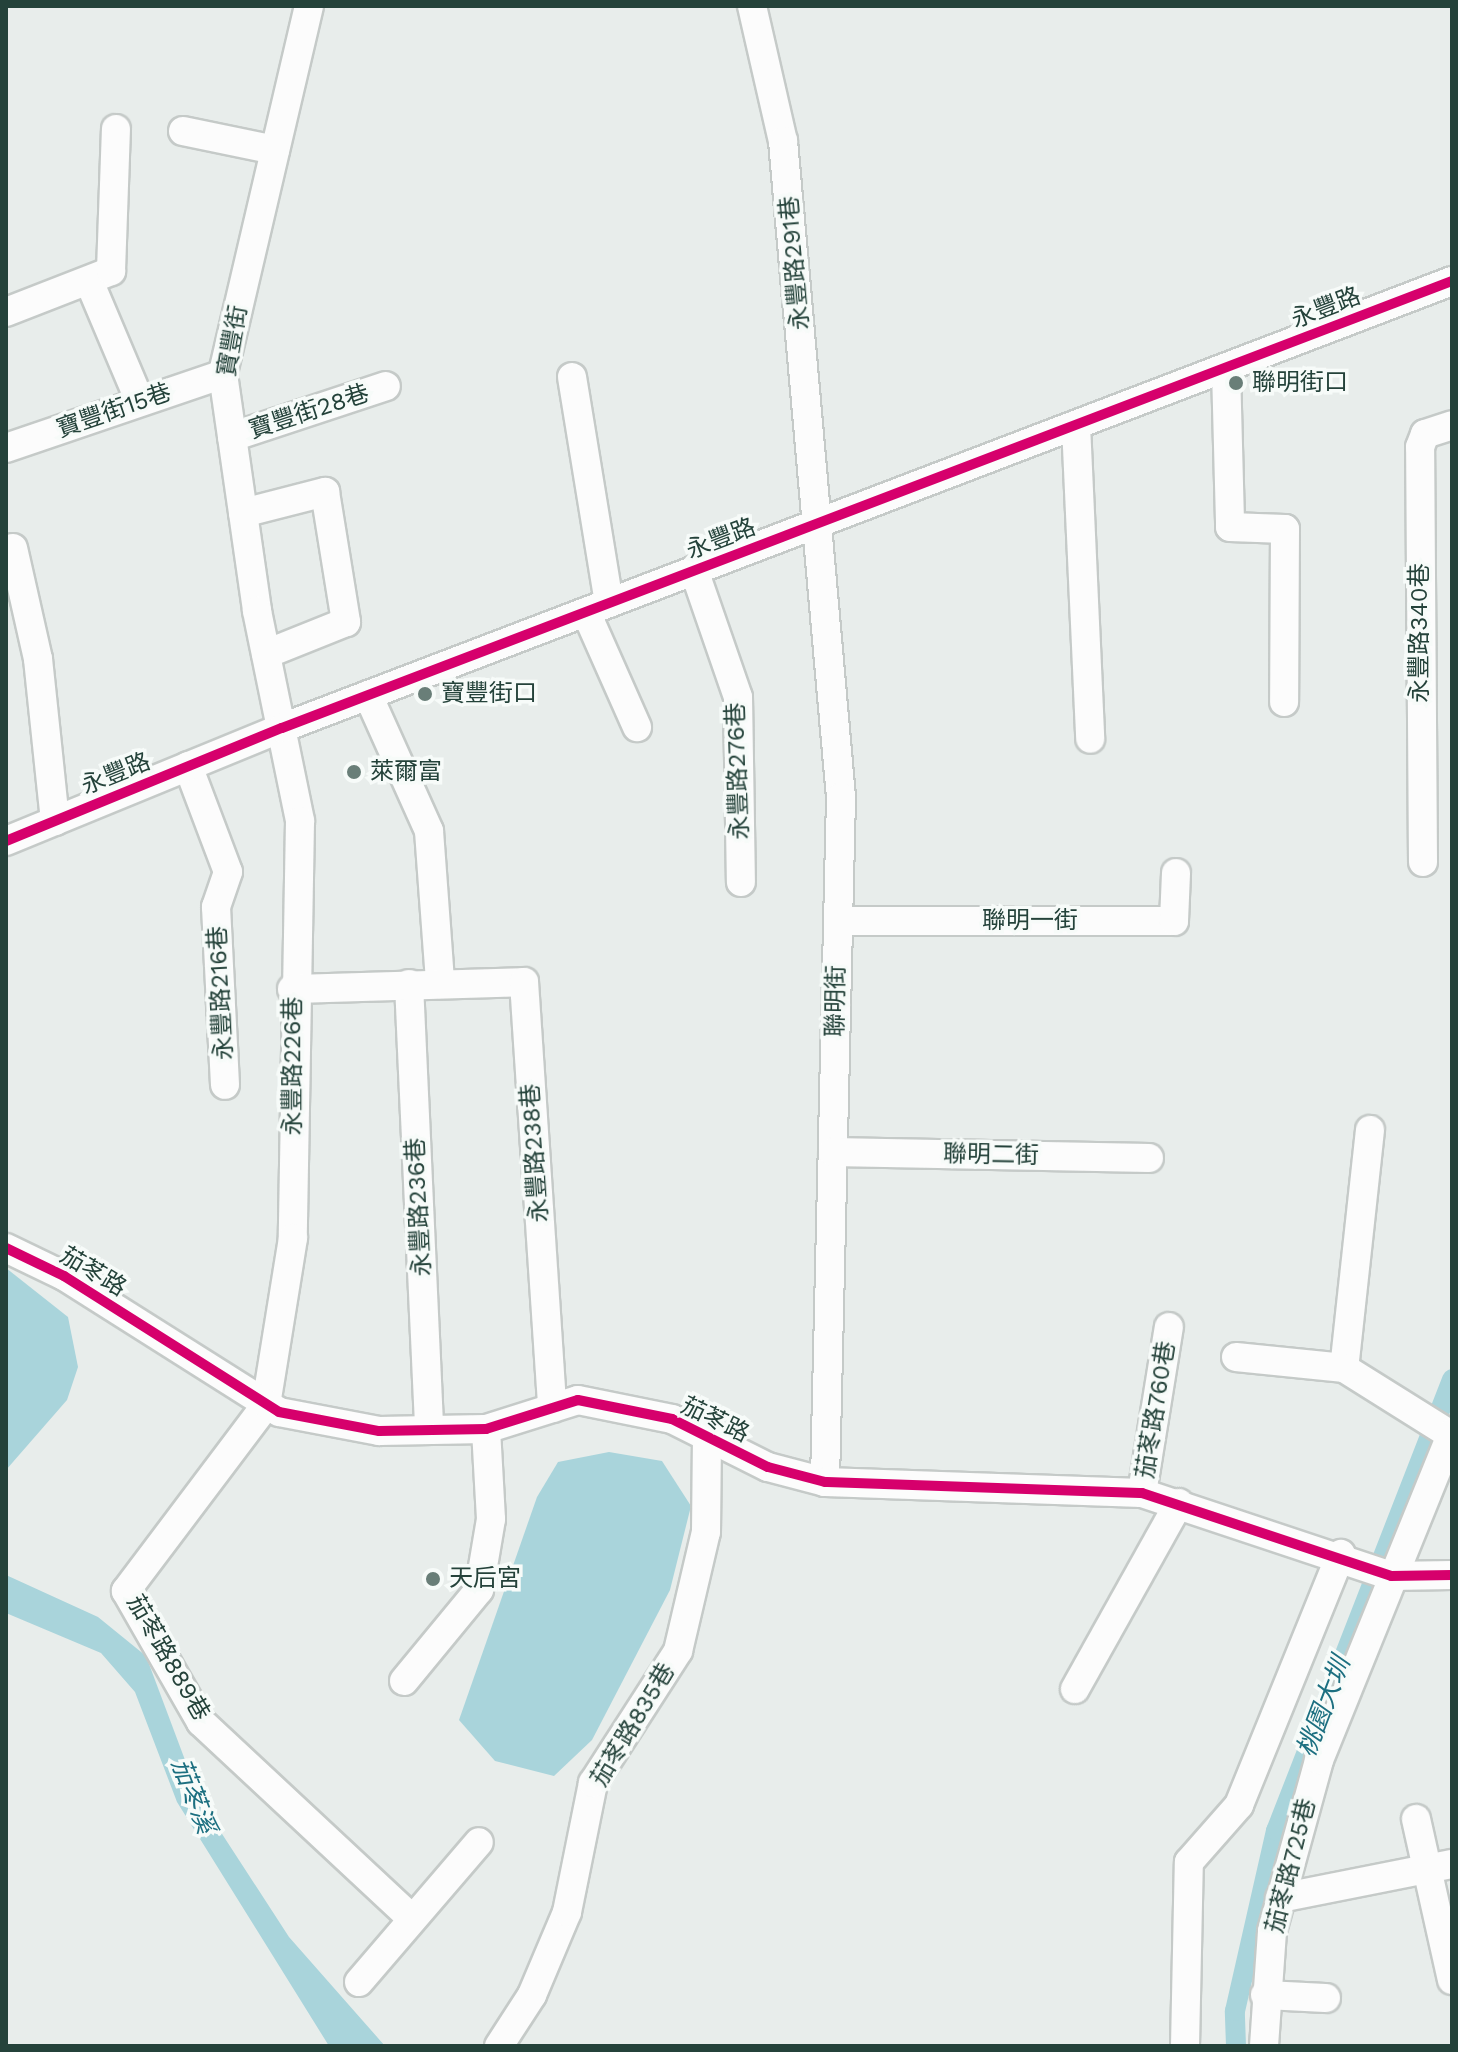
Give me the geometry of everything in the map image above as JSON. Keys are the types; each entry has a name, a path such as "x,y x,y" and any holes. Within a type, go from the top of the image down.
{"street":[{"name":"寶豐街","path":"282,728 266,654 223,374 309,6"},
{"name":"永豐路291巷","path":"752,6 783,141 820,522"},
{"path":"6,312 111,271 116,129"},
{"path":"183,131 275,150"},
{"path":"89,281 140,402"},
{"name":"永豐路","path":"6,841 282,728 1452,281"},
{"path":"1226,369 1230,527 1285,529 1284,702"},
{"name":"寶豐街15巷","path":"6,448 223,374"},
{"path":"572,377 598,607 637,727"},
{"name":"寶豐街28巷","path":"232,437 386,386"},
{"path":"1076,425 1090,739"},
{"name":"永豐路340巷","path":"1423,862 1420,447 1425,434 1452,425"},
{"path":"243,513 325,492 346,622 266,654"},
{"name":"聯明街","path":"820,522 841,797 825,1482"},
{"path":"13,548 38,659 55,821"},
{"name":"永豐路276巷","path":"694,570 738,697 741,882"},
{"path":"292,989 440,982 429,831 368,695"},
{"name":"永豐路226巷","path":"266,1405 293,1238 292,989 300,821 282,728"},
{"name":"永豐路216巷","path":"188,766 228,872 216,907 225,1085"},
{"name":"聯明一街","path":"838,921 1174,921 1176,873"},
{"name":"永豐路238巷","path":"440,982 524,982 552,1408"},
{"name":"永豐路236巷","path":"409,984 429,1430"},
{"path":"1344,1368 1370,1130"},
{"name":"聯明二街","path":"833,1152 1149,1158"},
{"name":"茄苳路","path":"6,1248 64,1276 266,1405 379,1431 486,1429 578,1400 638,1409 768,1467 825,1482 1142,1493 1346,1556 1385,1584"},
{"name":"茄苳路760巷","path":"1142,1493 1169,1327"},
{"path":"1236,1357 1344,1368 1413,1416 1448,1433"},
{"name":"茄苳路889巷","path":"266,1405 126,1591 201,1722 410,1917"},
{"path":"404,1681 479,1590 491,1519 486,1429"},
{"name":"茄苳路725巷","path":"1264,2046 1265,1995 1280,1898 1319,1760 1385,1584 1448,1433"},
{"name":"茄苳路835巷","path":"499,2046 532,1995 567,1912 593,1783 678,1651 706,1532 707,1438"},
{"path":"1075,1689 1179,1503"},
{"path":"1185,2046 1189,1862 1239,1805 1346,1556"},
{"path":"1385,1584 1452,1575"},
{"path":"1416,1819 1438,1866 1452,1980"},
{"path":"359,1982 410,1917 479,1842"},
{"path":"1280,1898 1438,1866"},
{"path":"1265,1995 1326,1998"}],"water":[{"path":"6,1268 68,1317 78,1367 67,1400 6,1470"},
{"path":"609,1452 662,1461 691,1506 670,1590 592,1740 554,1776 495,1761 459,1720 537,1497 558,1462"},
{"name":"茄苳溪","path":"6,1575 98,1617 146,1656 200,1800 289,1937 385,2046 329,2046 177,1802 135,1692 101,1653 6,1613"}],"waterway":[{"name":"桃園大圳","path":"1236,2046 1235,2011 1276,1831 1452,1379"}],"cycle path":[{"path":"6,841 282,728 1452,281"},
{"path":"6,1248 64,1276 279,1412 379,1431 486,1429 578,1400 672,1419 768,1467 825,1482 1142,1493 1391,1576 1452,1575"}],"place":[{"name":"聯明街口","path":"1236,383"},
{"name":"寶豐街口","path":"425,694"},
{"name":"萊爾富","path":"354,772"},
{"name":"天后宮","path":"433,1579"}]}
